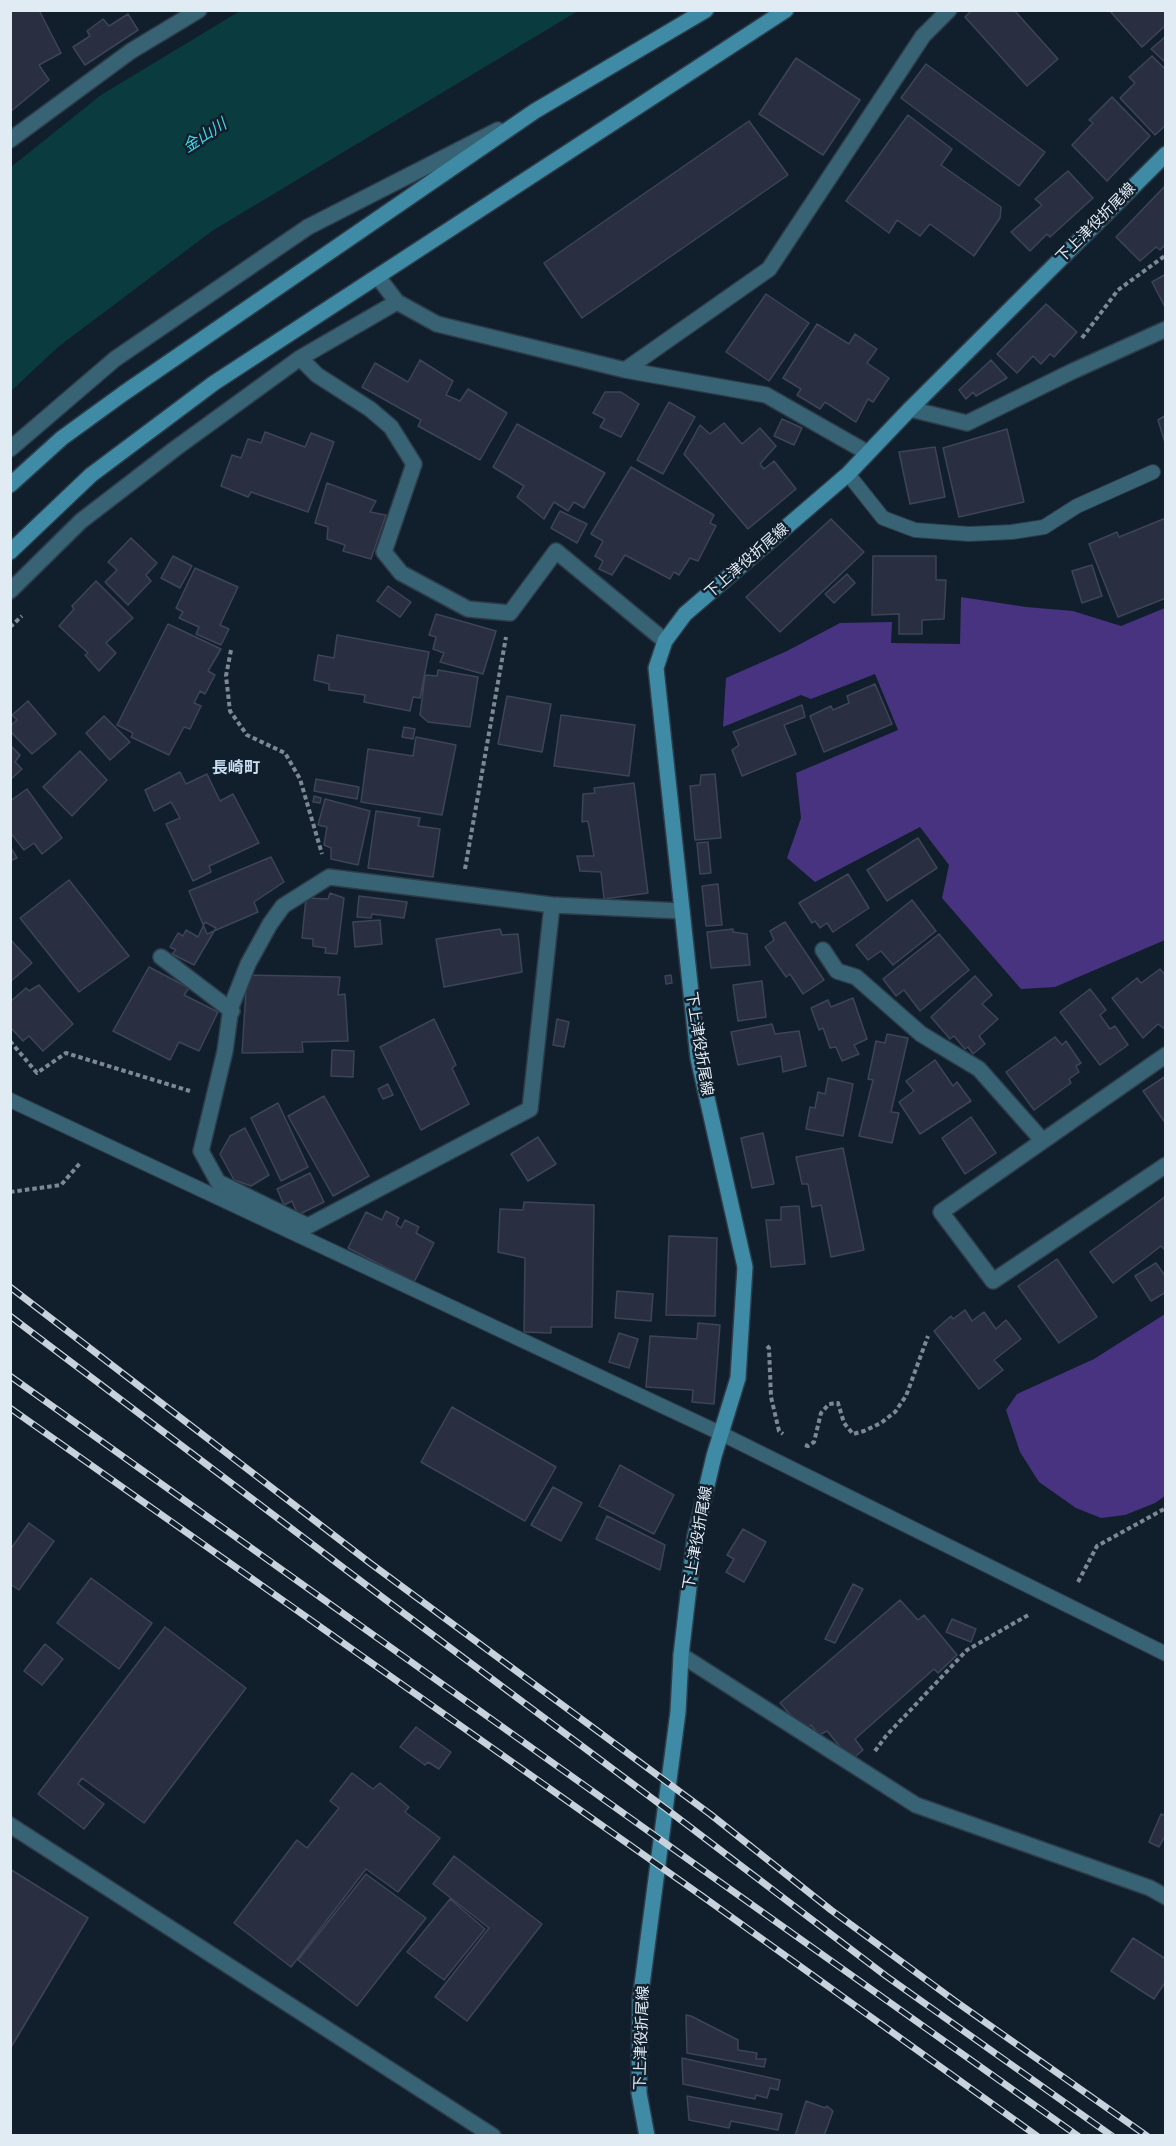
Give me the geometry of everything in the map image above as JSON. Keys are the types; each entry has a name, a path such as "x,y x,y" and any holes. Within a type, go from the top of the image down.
{"main road":[{"path":"10,485 62,438 134,386 535,111 706,10"},
{"path":"10,552 91,475 214,383 786,10"},
{"name":"下上津役折尾線","path":"647,2136 639,2093 640,2000 678,1712 681,1655 695,1536 714,1456 738,1378 745,1267 698,1058 656,668 665,641 685,614 848,474 910,409 1166,154"}],"street":[{"path":"10,141 131,51 199,10"},
{"path":"625,370 770,269 923,36 950,10"},
{"path":"10,449 115,359 308,227 535,111"},
{"path":"378,277 397,302 436,324 625,370 766,395 868,453"},
{"path":"10,591 81,521 176,448 300,358 397,302"},
{"path":"910,409 967,423 1072,371 1166,329"},
{"path":"300,358 317,375 370,409 391,427 414,464 384,552 401,573 468,609 510,613 556,551 665,641"},
{"path":"552,905 530,1109 308,1226 218,1182 201,1151 232,1011 248,964 270,924 283,906 329,877 552,905 681,911"},
{"path":"823,950 837,972 856,976 921,1034 979,1069 1042,1140"},
{"path":"161,957 232,1011"},
{"path":"1166,1055 941,1212 993,1281 1166,1165"},
{"path":"681,1655 916,1805 1150,1888 1166,1897"},
{"path":"10,1826 493,2136"}],"lane":[{"path":"848,474 883,518 915,530 969,534 1012,532 1044,527 1077,506 1153,472"},
{"path":"10,1100 722,1434 1166,1654"}],"path":[{"path":"461,893 510,613"},
{"path":"231,650 226,676 230,711 247,735 285,753 300,779 329,877"},
{"path":"10,1041 37,1072 66,1053 213,1099"},
{"path":"742,1325 769,1348 771,1397 779,1431 787,1437"},
{"path":"801,1444 808,1446 814,1442 821,1413 828,1404 838,1403 844,1423 853,1434 881,1423 895,1412 906,1396 928,1336"},
{"path":"863,1773 867,1762 885,1736 967,1650 1075,1588 1097,1546 1166,1508"}],"shaded area":[{"path":"961,597 1026,607 1073,611 1121,626 1165,608 1165,940 1055,987 1021,989 942,898 949,865 920,827 815,882 787,858 801,818 796,773 898,730 875,674 811,699 801,695 723,727 726,678 787,651 840,623 892,622 891,643 960,644"},
{"path":"1165,1314 1165,1496 1155,1503 1125,1515 1101,1518 1076,1508 1039,1482 1020,1452 1006,1410 1017,1394 1094,1359"}],"water":[{"name":"金山川","path":"240,11 578,11 212,231 58,347 11,391 11,167 101,95"}],"building":[{"path":"10,10 39,10 61,53 39,65 49,80 10,112"},
{"path":"972,10 1014,10 1058,59 1027,86 965,17"},
{"path":"1109,10 1165,10 1166,25 1142,47"},
{"path":"128,14 138,30 85,65 73,47 90,36 87,31 103,19 109,26"},
{"path":"1166,36 1166,63 1151,49"},
{"path":"1152,56 1166,70 1166,125 1155,135 1120,98 1135,83 1129,77"},
{"path":"796,58 860,100 823,155 759,114"},
{"path":"926,64 1045,152 1019,186 901,98"},
{"path":"1112,97 1150,136 1107,181 1072,145 1093,123 1089,120"},
{"path":"908,115 952,149 941,165 1001,207 1000,218 974,256 930,224 920,236 897,220 889,233 846,201"},
{"path":"749,121 788,175 582,318 544,263"},
{"path":"1068,171 1093,198 1050,237 1047,234 1030,251 1011,232 1042,205 1035,199"},
{"path":"1164,187 1166,189 1166,244 1160,250 1156,247 1140,261 1116,237"},
{"path":"1166,274 1166,307 1165,307 1152,282"},
{"path":"766,294 809,323 769,381 726,352"},
{"path":"1046,304 1077,332 1054,357 1050,354 1041,364 1033,356 1017,373 997,354"},
{"path":"817,324 849,344 855,334 877,349 867,363 889,378 873,402 868,399 856,422 825,402 820,409 797,395 801,389 783,378"},
{"path":"420,360 453,381 446,395 460,401 468,389 507,413 480,460 418,426 421,420 362,387 375,363 408,382"},
{"path":"991,360 1007,378 976,396 973,392 966,399 959,390"},
{"path":"605,392 621,392 639,404 621,437 600,427 605,419 593,413"},
{"path":"669,402 695,417 663,474 637,460"},
{"path":"1166,415 1166,446 1158,420"},
{"path":"782,419 802,428 794,445 774,436"},
{"path":"724,423 742,444 760,428 776,446 760,464 764,469 774,461 796,489 748,529 684,454 700,425 710,434"},
{"path":"517,424 605,473 584,508 574,502 568,511 554,502 544,519 517,497 524,486 493,467"},
{"path":"1007,429 1024,502 959,517 943,448"},
{"path":"265,432 305,447 311,433 334,442 308,512 251,492 248,497 221,486 232,455 241,458 248,439 261,443"},
{"path":"935,447 945,497 910,504 899,452"},
{"path":"631,467 714,515 710,523 716,526 698,561 690,558 679,575 674,572 670,579 625,555 612,575 599,569 603,561 595,556 603,541 591,534"},
{"path":"327,483 376,501 370,512 386,515 371,559 343,551 345,545 327,539 328,527 315,523"},
{"path":"560,511 587,524 577,543 551,528"},
{"path":"1166,518 1166,598 1118,617 1089,544 1117,532 1119,537"},
{"path":"831,519 864,552 780,632 746,597"},
{"path":"131,538 157,563 146,575 151,581 128,605 105,582 117,570 108,562"},
{"path":"173,556 192,566 180,588 161,578"},
{"path":"873,556 936,556 936,580 946,580 944,619 922,620 922,634 899,634 899,614 872,615"},
{"path":"1092,565 1102,596 1082,603 1072,571"},
{"path":"195,568 238,587 220,625 229,629 221,645 196,634 199,627 179,618 183,612 176,608"},
{"path":"847,574 855,583 834,603 825,594"},
{"path":"96,581 133,618 106,643 116,653 99,671 85,655 88,653 59,626 74,609 72,606"},
{"path":"388,586 411,602 400,617 377,601"},
{"path":"436,614 496,631 483,674 440,662 444,653 433,649 436,637 429,635"},
{"path":"168,624 221,649 208,671 215,675 205,694 200,691 194,703 201,706 190,729 184,727 169,755 131,737 133,733 117,725"},
{"path":"337,635 429,652 420,698 413,697 410,711 364,702 365,695 329,690 329,684 314,680 318,655 334,658"},
{"path":"438,670 478,677 470,727 428,722 420,715 425,675 437,676"},
{"path":"875,684 892,724 824,752 810,716 831,706 833,710 849,703 847,696"},
{"path":"507,696 551,704 542,752 498,744"},
{"path":"28,701 56,734 32,754 10,731 10,726 17,720 12,715"},
{"path":"802,705 805,717 784,725 796,754 742,776 732,750 739,745 733,732"},
{"path":"561,715 635,725 629,776 554,766"},
{"path":"104,716 130,742 110,760 86,733"},
{"path":"404,727 415,729 413,739 402,737"},
{"path":"416,737 456,745 442,815 361,802 368,749 413,756"},
{"path":"10,745 20,755 15,762 22,769 10,780"},
{"path":"80,751 107,780 72,816 43,787"},
{"path":"180,772 186,784 207,774 220,801 233,794 259,843 209,866 211,872 193,881 166,824 180,818 171,802 154,811 145,790"},
{"path":"715,774 721,838 695,840 690,786 700,785 701,775"},
{"path":"316,779 359,787 357,799 314,791"},
{"path":"634,783 648,893 604,899 601,872 580,871 577,856 594,856 588,821 582,822 583,794 595,793 594,788"},
{"path":"27,789 62,838 42,854 34,843 24,850 10,832 10,801"},
{"path":"314,796 321,798 320,803 313,802"},
{"path":"325,799 370,811 358,865 331,859 331,848 324,845 327,827 318,825"},
{"path":"376,811 420,818 418,826 440,829 433,877 368,868"},
{"path":"918,838 937,868 887,901 867,870"},
{"path":"708,842 711,873 700,874 697,843"},
{"path":"10,846 17,858 10,861"},
{"path":"271,857 284,882 254,902 258,912 207,934 189,891"},
{"path":"848,874 869,908 833,932 827,923 820,928 815,921 812,923 799,903"},
{"path":"69,880 129,956 79,992 20,918"},
{"path":"718,884 722,925 706,926 702,886"},
{"path":"330,893 344,898 337,954 325,953 326,948 313,946 313,939 302,938 306,898 328,899"},
{"path":"359,896 407,902 404,918 372,914 371,918 357,917"},
{"path":"912,900 936,931 893,965 881,951 868,960 856,945"},
{"path":"380,920 382,944 355,947 353,922"},
{"path":"205,922 216,928 194,965 172,954 176,950 170,947 178,933 183,936 186,930 198,937"},
{"path":"785,922 824,980 803,994 790,974 786,977 765,947 774,940 770,931"},
{"path":"500,929 502,935 518,934 522,972 444,987 436,939"},
{"path":"733,929 733,932 747,934 750,965 711,968 707,932"},
{"path":"939,934 969,970 920,1011 904,990 896,996 883,979"},
{"path":"10,939 32,963 10,982"},
{"path":"149,967 189,988 184,995 218,1012 199,1051 179,1042 170,1060 113,1031"},
{"path":"1160,969 1166,976 1166,1030 1158,1024 1143,1038 1112,998 1137,978 1141,983"},
{"path":"247,975 340,977 338,995 345,994 348,1041 302,1042 303,1052 242,1053"},
{"path":"671,975 672,983 666,984 665,976"},
{"path":"975,976 992,995 982,1004 998,1019 979,1036 985,1044 973,1054 968,1047 965,1049 954,1036 950,1039 931,1017"},
{"path":"762,981 766,1017 738,1021 733,985"},
{"path":"39,985 73,1024 43,1051 29,1036 23,1041 10,1027 10,1002 26,988 29,991"},
{"path":"1090,989 1106,1010 1100,1015 1110,1029 1115,1026 1128,1045 1100,1065 1060,1012"},
{"path":"853,998 867,1039 854,1045 859,1054 842,1061 836,1047 830,1048 823,1028 819,1030 811,1008 828,1000 831,1007"},
{"path":"434,1019 456,1065 452,1068 469,1104 421,1130 380,1047"},
{"path":"557,1019 569,1022 564,1047 553,1045"},
{"path":"772,1024 775,1034 799,1031 806,1066 783,1072 781,1056 738,1065 731,1032"},
{"path":"887,1034 908,1038 891,1112 899,1113 892,1143 859,1136 873,1080 868,1079 876,1041 885,1043"},
{"path":"1055,1037 1062,1045 1066,1041 1081,1063 1076,1066 1079,1072 1069,1079 1071,1083 1034,1110 1006,1072"},
{"path":"332,1050 354,1051 353,1077 331,1076"},
{"path":"935,1060 953,1086 957,1082 971,1101 920,1134 899,1102 914,1091 906,1081"},
{"path":"1166,1076 1166,1124 1143,1091"},
{"path":"828,1078 853,1084 843,1136 806,1129 810,1107 815,1108 818,1092 825,1094"},
{"path":"388,1084 393,1095 383,1099 378,1089"},
{"path":"324,1096 369,1176 333,1196 288,1116"},
{"path":"278,1103 308,1167 281,1181 251,1118"},
{"path":"971,1117 996,1153 965,1174 942,1138"},
{"path":"245,1128 269,1175 251,1186 234,1180 220,1154 230,1136"},
{"path":"763,1133 774,1184 752,1188 741,1138"},
{"path":"538,1137 556,1164 528,1181 511,1154"},
{"path":"843,1148 864,1250 831,1257 821,1205 812,1207 808,1184 802,1184 796,1157"},
{"path":"310,1173 324,1202 298,1215 292,1201 284,1205 277,1189"},
{"path":"1166,1196 1166,1251 1161,1246 1113,1283 1090,1252"},
{"path":"524,1202 594,1205 592,1327 551,1327 551,1333 524,1332 525,1258 498,1252 500,1209 523,1210"},
{"path":"799,1206 805,1264 771,1267 766,1220 781,1220 781,1207"},
{"path":"386,1211 399,1218 396,1224 401,1228 405,1220 419,1227 416,1233 434,1243 414,1282 348,1248 366,1212 382,1220"},
{"path":"669,1236 717,1238 715,1316 666,1315"},
{"path":"1057,1259 1097,1317 1059,1343 1018,1286"},
{"path":"1156,1263 1166,1277 1166,1292 1151,1301 1135,1276"},
{"path":"617,1291 653,1294 651,1321 615,1318"},
{"path":"965,1310 972,1321 984,1312 996,1329 1006,1320 1021,1339 994,1360 1003,1370 979,1389 934,1331 951,1316 953,1319"},
{"path":"698,1323 720,1325 714,1404 692,1402 693,1390 646,1387 650,1336 697,1339"},
{"path":"619,1333 638,1339 629,1368 609,1362"},
{"path":"452,1407 556,1467 525,1521 421,1462"},
{"path":"620,1465 674,1495 654,1534 599,1506"},
{"path":"553,1487 582,1503 561,1541 531,1525"},
{"path":"607,1516 665,1545 660,1570 596,1539"},
{"path":"29,1523 54,1541 19,1590 10,1584 10,1550"},
{"path":"743,1529 766,1542 744,1582 726,1572 734,1559 727,1555"},
{"path":"91,1578 152,1623 119,1669 57,1623"},
{"path":"853,1584 863,1589 835,1643 825,1639"},
{"path":"900,1600 918,1620 924,1615 957,1655 938,1673 934,1669 855,1739 863,1750 851,1760 827,1731 819,1735 811,1725 804,1730 780,1703"},
{"path":"952,1619 976,1629 971,1642 946,1632"},
{"path":"165,1627 246,1688 144,1823 82,1778 78,1784 104,1804 84,1829 38,1794"},
{"path":"45,1644 63,1659 42,1685 24,1671"},
{"path":"416,1727 451,1752 439,1769 428,1762 425,1765 400,1747"},
{"path":"352,1773 373,1789 380,1783 409,1807 405,1812 440,1838 398,1892 366,1869 291,1967 234,1923 297,1840 307,1848 339,1808 330,1801"},
{"path":"1161,1814 1166,1816 1166,1834 1159,1847 1149,1842"},
{"path":"454,1856 542,1924 467,2021 435,1997 489,1928 433,1884"},
{"path":"10,1869 88,1918 10,2049"},
{"path":"366,1874 426,1918 357,2006 298,1960"},
{"path":"450,1899 485,1929 444,1980 407,1952"},
{"path":"1133,1938 1166,1959 1166,1981 1154,1999 1111,1971"},
{"path":"686,2015 738,2040 738,2050 757,2053 756,2059 766,2059 764,2067 687,2053"},
{"path":"682,2058 780,2080 778,2090 770,2088 767,2098 756,2095 755,2099 683,2084"},
{"path":"687,2096 782,2114 778,2130 731,2121 729,2128 689,2120"},
{"path":"806,2101 825,2108 827,2106 833,2111 824,2136 795,2136"}],"railway":[{"path":"10,1287 370,1563 710,1814 831,1910 955,2001 1147,2136"},
{"path":"10,1316 886,1976 1112,2136"},
{"path":"10,1376 1078,2136"},
{"path":"10,1408 702,1896 1037,2136"}],"district":[{"name":"長崎町","path":"236,768"}]}
